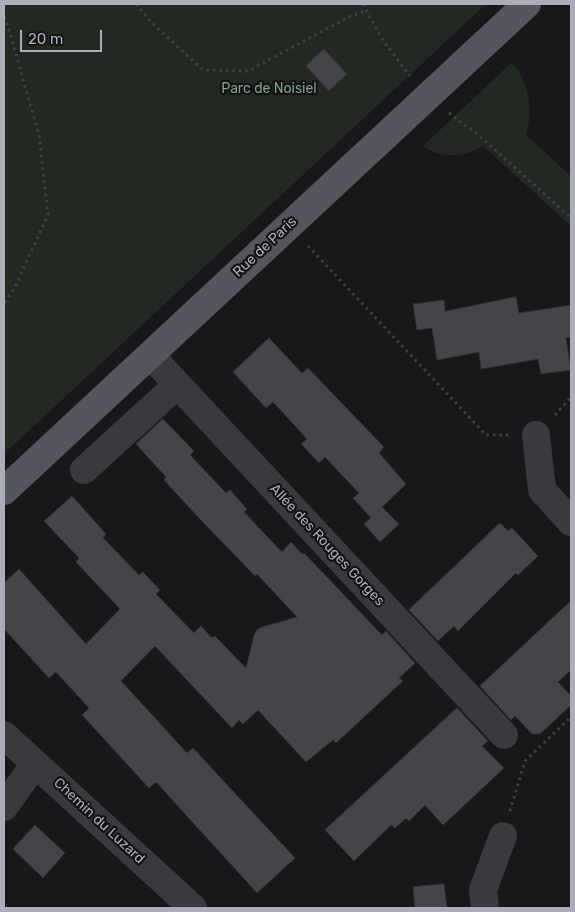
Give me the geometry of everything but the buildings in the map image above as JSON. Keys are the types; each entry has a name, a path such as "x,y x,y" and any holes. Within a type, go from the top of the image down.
{"main road":[{"name":"Rue de Paris","path":"4,491 527,4"}],"street":[{"name":"Allée des Rouges Gorges","path":"150,355 504,735"},
{"path":"84,470 177,385"},
{"path":"536,435 542,490 571,522"},
{"name":"Chemin du Luzard","path":"4,735 193,908"},
{"path":"4,807 35,764"},
{"path":"485,908 483,890 503,836"}],"path":[{"path":"136,4 150,21 203,70 248,71 349,17 367,10"},
{"path":"363,4 382,38 409,75 428,95 438,105 483,139 571,218"},
{"path":"4,17 39,135 48,215 14,289 4,304"},
{"path":"304,241 486,435 536,435"},
{"path":"503,836 525,761 571,717"}],"green space":[{"name":"Parc de Noisiel","path":"4,4 486,4 4,454"},
{"path":"512,62 526,87 530,106 526,135 571,176 571,226 483,146 460,155 446,155 423,146"}]}
